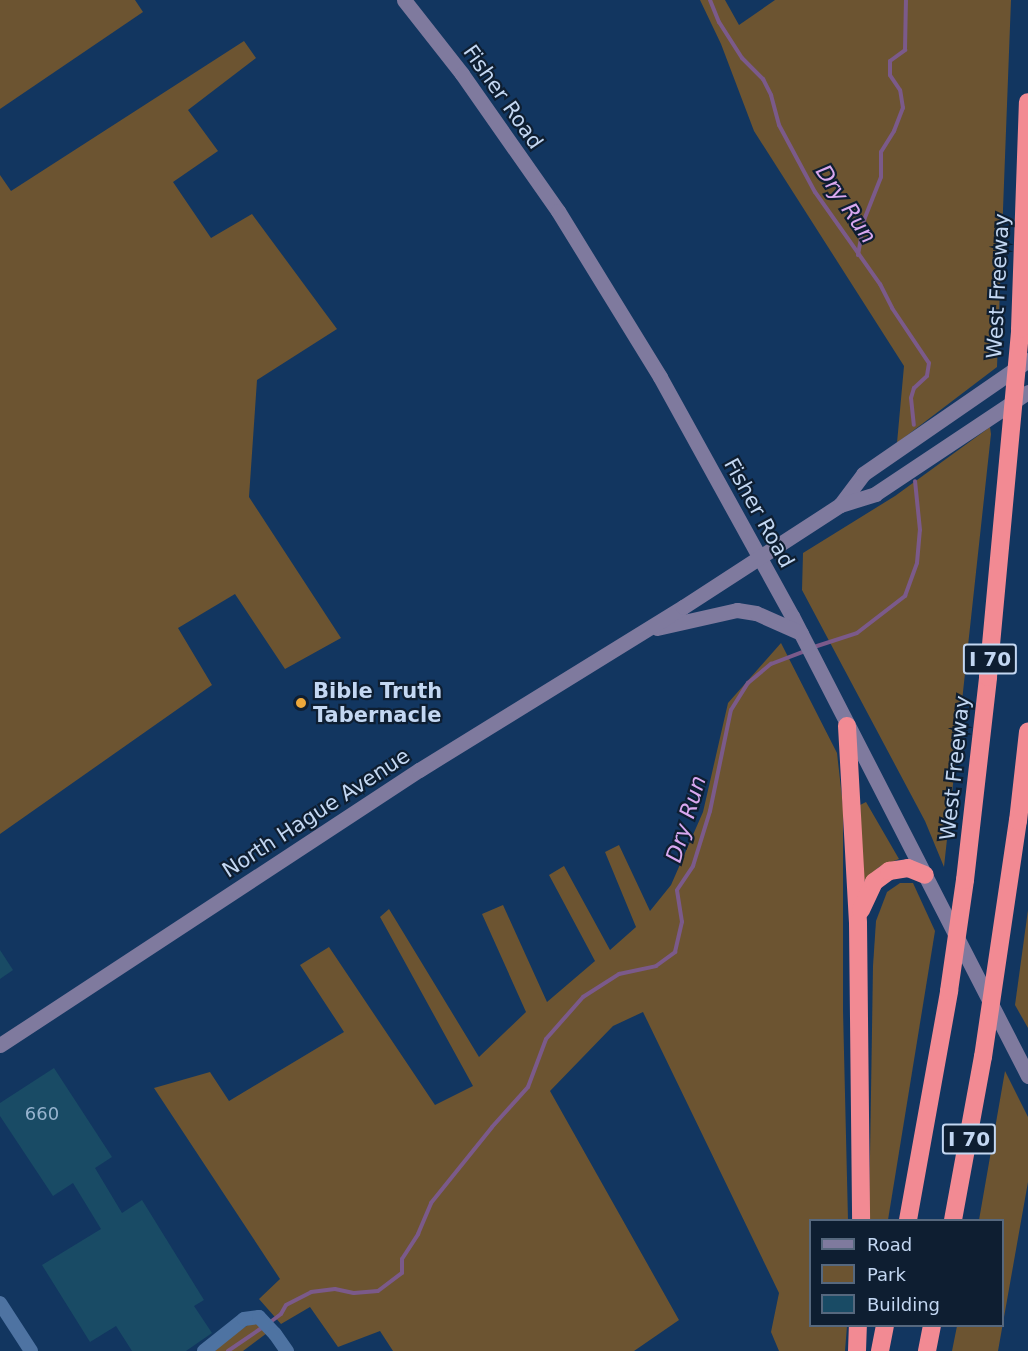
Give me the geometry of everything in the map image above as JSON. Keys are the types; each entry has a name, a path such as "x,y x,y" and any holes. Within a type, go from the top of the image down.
{"highway":[{"name":"West Freeway","path":"908,1219 949,991 965,880 1020,329 1028,102"},
{"path":"847,726 858,923 861,1219"},
{"name":"I 70","path":"953,1219 983,1057 1018,820 1028,732"},
{"path":"858,923 868,890 881,876 889,871 908,868 925,875"},
{"path":"857,1351 858,1327"},
{"path":"880,1351 885,1327"},
{"path":"927,1351 932,1327"}],"main road":[{"name":"Fisher Road","path":"404,0 462,74 558,211 627,322 801,633 1028,1076"},
{"name":"North Hague Avenue","path":"840,505 863,474 1028,360"},
{"name":"North Hague Avenue","path":"0,1045 419,770 760,558 840,505 875,494 1028,392"},
{"path":"642,632 737,610 756,613 801,633"}],"street":[{"path":"0,1303 31,1351"},
{"path":"204,1351 223,1333 244,1319 259,1317 276,1334 287,1351"}],"green space":[{"path":"0,0 135,0 143,12 0,109"},
{"path":"700,0 725,0 739,25 775,0 1011,0 997,367 897,443 904,366 754,131 721,44"},
{"path":"244,41 256,58 188,110 218,151 173,182 211,238 252,214 337,329 257,380 249,497 341,638 285,669 235,594 178,628 212,685 0,834 0,175 11,191"},
{"path":"990,427 944,867 925,821 802,590 803,553 895,496"},
{"path":"781,643 837,753 843,806 843,1010 848,1219 809,1219 809,1327 847,1327 845,1351 779,1351 771,1332 779,1293 643,1012 613,1026 550,1091 679,1320 634,1351 393,1351 380,1331 338,1347 310,1307 281,1324 259,1299 280,1279 154,1088 210,1072 229,1101 344,1032 300,965 329,947 435,1105 473,1086 380,917 389,909 479,1057 526,1012 482,914 503,905 547,1002 595,961 549,875 564,866 610,950 636,927 605,852 619,845 650,911 671,885 703,812 728,703"},
{"path":"866,802 899,859 879,867 863,882 860,805"},
{"path":"900,883 913,883 935,931 888,1219 869,1219 873,966 876,921 887,892"},
{"path":"1028,910 1028,1028 1015,1005"},
{"path":"1005,1071 1028,1117 1028,1182 1004,1317 1004,1219 979,1219"},
{"path":"256,1320 267,1333 243,1351 215,1351 229,1337"},
{"path":"957,1327 1002,1327 998,1351 952,1351"}],"building":[{"path":"0,950 13,970 0,979"},
{"path":"54,1068 112,1157 95,1168 122,1213 142,1200 204,1300 194,1306 212,1333 186,1351 132,1351 116,1326 90,1342 42,1265 101,1229 73,1183 53,1196 0,1116 0,1103"}],"waterway":[{"name":"Dry Run","path":"710,0 719,22 742,58 763,79 771,95 779,125 815,192 880,284 892,308 929,363 927,376 914,388 911,398 914,425"},
{"path":"858,255 864,220 881,177 881,152 894,131 903,108 900,90 890,75 890,61 905,50 906,0"},
{"name":"Dry Run","path":"814,647 857,633 905,596 917,563 920,530 915,481"},
{"name":"Dry Run","path":"269,1323 281,1314 286,1305 311,1292 335,1289 354,1293 378,1291 402,1273 402,1259 418,1234 431,1203 492,1127 528,1087 546,1039 583,997 619,974 656,966 675,952 682,922 677,890 693,866 710,811 731,710 748,683 771,664 807,650"},
{"name":"Dry Run","path":"228,1351 263,1327"}],"place":[{"name":"Bible Truth Tabernacle","path":"301,703"}]}
